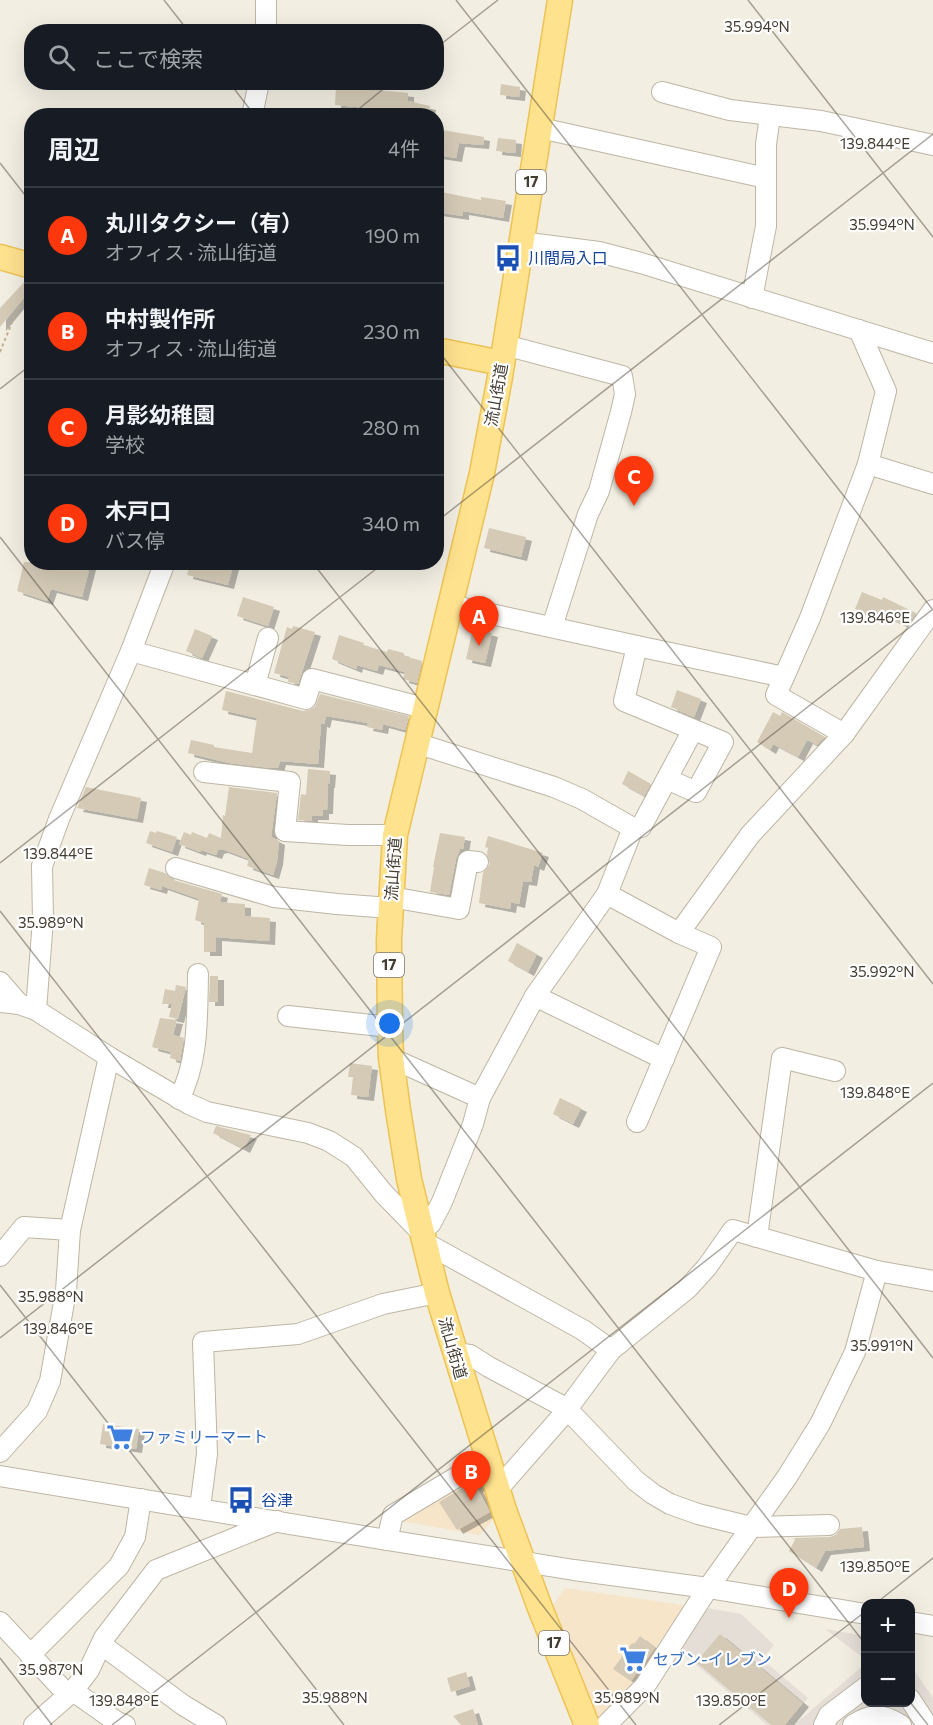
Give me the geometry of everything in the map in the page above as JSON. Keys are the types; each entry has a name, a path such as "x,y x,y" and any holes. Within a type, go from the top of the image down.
{"main road":[{"name":"流山街道","path":"560,0 482,473 395,835 391,902 390,1027 391,1058 409,1179 437,1293 497,1490 522,1561 587,1725"},
{"path":"0,257 24,264"},
{"path":"444,350 503,354"}],"street":[{"path":"266,0 266,24"},
{"path":"254,108 257,90"},
{"path":"662,92 730,110 822,121 933,145"},
{"path":"752,298 766,226 766,144 770,116"},
{"path":"540,128 766,178"},
{"path":"521,242 599,252 681,274 933,353"},
{"path":"844,734 776,695 810,618 868,464 886,391 859,330"},
{"path":"503,354 622,376 625,394 621,412 599,490 588,514 552,627"},
{"path":"868,464 933,484"},
{"path":"18,1005 43,920 42,866 59,819 131,651 162,570"},
{"path":"450,605 784,677"},
{"path":"679,933 750,836 844,734 933,610"},
{"path":"255,685 268,638"},
{"path":"637,646 624,701 723,742 696,792 667,779"},
{"path":"131,651 306,699 312,679 424,708"},
{"path":"416,743 554,787 633,828 642,827 693,730"},
{"path":"204,772 290,782 285,831 395,835"},
{"path":"422,1237 442,1202 473,1124 480,1098 535,996 607,894 633,828"},
{"path":"176,868 274,897 337,904 391,902 459,909 468,861 478,862"},
{"path":"607,894 679,933 711,947 637,1122"},
{"path":"179,1098 186,1086 195,1043 198,974"},
{"path":"0,981 18,1005 207,1112 308,1133 329,1141 354,1157 422,1237 583,1330 611,1350"},
{"path":"535,996 664,1059"},
{"path":"288,1016 390,1027"},
{"path":"0,1452 37,1411 50,1381 66,1291 70,1230 109,1057"},
{"path":"391,1058 480,1098"},
{"path":"757,1237 782,1058 835,1071"},
{"path":"0,1256 24,1227 70,1230"},
{"path":"497,1490 562,1416 566,1407 611,1350 687,1289 707,1267 733,1230 877,1271 933,1281"},
{"path":"606,1725 645,1686 708,1588 787,1477 820,1424 855,1352 877,1271"},
{"path":"200,1508 207,1454 203,1342 298,1334 383,1304 437,1293"},
{"path":"455,1353 470,1355 497,1372 566,1407 636,1481 670,1504 751,1527 829,1525"},
{"path":"387,1540 393,1515 487,1459"},
{"path":"0,1476 387,1540 861,1613"},
{"path":"30,1654 119,1566 135,1537 141,1499"},
{"path":"34,1725 71,1693 89,1670 104,1638 156,1570 277,1521"},
{"path":"0,1622 71,1693 124,1725"},
{"path":"915,1623 933,1626"},
{"path":"102,1645 183,1705 216,1725"},
{"path":"824,1725 829,1715 861,1691"},
{"path":"915,1707 927,1725"},
{"path":"853,1725 866,1717 881,1715 901,1725"}],"path":[{"path":"0,352 17,310 24,303"}],"shaded area":[{"path":"480,1467 497,1515 480,1535 395,1520"},
{"path":"565,1588 690,1606 641,1682 596,1723 550,1606"},
{"path":"701,1607 741,1614 774,1645 762,1659 808,1698 786,1725 767,1725 675,1647"},
{"path":"825,1629 861,1635 861,1656"},
{"path":"861,1667 861,1707 915,1707 915,1672 933,1698 933,1725 794,1725"}],"building":[{"path":"501,84 520,87 519,97 500,95"},
{"path":"336,90 377,90 408,93 408,101 430,106 430,108 368,108 335,105"},
{"path":"444,130 484,137 483,145 459,143 456,158 444,156"},
{"path":"498,138 516,140 515,153 496,151"},
{"path":"444,193 481,200 481,197 506,201 503,218 463,211 463,216 444,213"},
{"path":"24,282 24,298 0,327 0,308"},
{"path":"489,528 526,537 521,557 484,548"},
{"path":"24,562 24,570 89,570 82,597 51,589 47,601 17,591"},
{"path":"189,570 232,570 228,585 187,575"},
{"path":"862,592 882,600 883,597 916,613 907,626 871,611 870,615 855,609"},
{"path":"243,597 274,607 268,626 237,616"},
{"path":"293,626 315,632 298,684 288,682 289,677 274,673 287,627 292,629"},
{"path":"473,628 492,633 485,663 466,659"},
{"path":"195,629 212,636 202,658 186,651"},
{"path":"339,635 364,643 363,645 387,652 388,649 404,653 404,656 422,661 417,683 403,679 405,672 379,665 377,671 357,665 356,669 332,659"},
{"path":"677,690 701,699 694,717 671,707"},
{"path":"226,691 303,711 315,707 320,694 409,716 405,730 383,724 382,730 367,727 368,723 326,716 324,724 321,723 318,764 280,761 278,768 271,768 229,763 188,753 191,740 214,745 214,747 252,753 257,718 222,710"},
{"path":"773,712 780,716 782,712 825,737 817,745 807,740 798,757 773,744 770,750 757,742"},
{"path":"308,769 330,771 327,810 323,810 323,816 312,816 312,821 298,820 301,794 306,795"},
{"path":"628,771 651,784 644,796 622,784"},
{"path":"86,787 141,798 137,819 77,808"},
{"path":"229,787 277,793 271,837 279,841 273,875 247,866 249,859 222,849 218,850 216,855 179,844 184,832 191,835 192,832 207,838 209,833 221,838"},
{"path":"150,831 177,837 172,852 146,843"},
{"path":"440,833 465,837 463,849 460,849 456,859 449,895 430,892"},
{"path":"488,836 543,853 538,867 534,865 531,882 523,881 519,904 511,902 510,909 479,903 483,873 490,864 488,848 485,847"},
{"path":"149,868 165,873 173,880 222,894 220,902 245,904 245,916 270,918 269,941 216,937 216,952 204,952 204,923 195,920 199,899 162,886 161,890 144,885"},
{"path":"517,943 537,954 528,972 508,961"},
{"path":"210,976 218,976 218,1002 209,1002"},
{"path":"176,985 186,987 178,1019 169,1017 172,1004 162,1004 165,989 175,991"},
{"path":"160,1018 177,1020 173,1035 184,1038 180,1061 170,1058 171,1052 152,1047"},
{"path":"350,1063 372,1066 368,1097 351,1095 353,1077 348,1077"},
{"path":"560,1098 581,1108 573,1124 553,1114"},
{"path":"216,1126 251,1135 244,1149 213,1133"},
{"name":"ファミリーマート","path":"103,1424 139,1429 136,1449 100,1444"},
{"path":"479,1478 482,1486 477,1488 490,1512 457,1530 439,1502"},
{"path":"862,1527 864,1547 825,1551 816,1568 789,1551 794,1538 830,1537 836,1535 840,1529"},
{"path":"720,1634 803,1703 785,1725 771,1725 696,1662"},
{"name":"セブン-イレブン","path":"640,1636 655,1648 631,1681 613,1669"},
{"path":"466,1672 470,1686 451,1692 447,1678"},
{"path":"473,1709 478,1725 461,1725 453,1716"}],"place":[{"name":"川間局入口","path":"508,258"},
{"name":"月影幼稚園","path":"634,506"},
{"name":"丸川タクシー（有）","path":"479,646"},
{"name":"ファミリーマート","path":"120,1437"},
{"name":"谷津","path":"241,1500"},
{"name":"中村製作所","path":"471,1501"},
{"name":"木戸口","path":"789,1618"},
{"name":"セブン-イレブン","path":"633,1659"}]}
